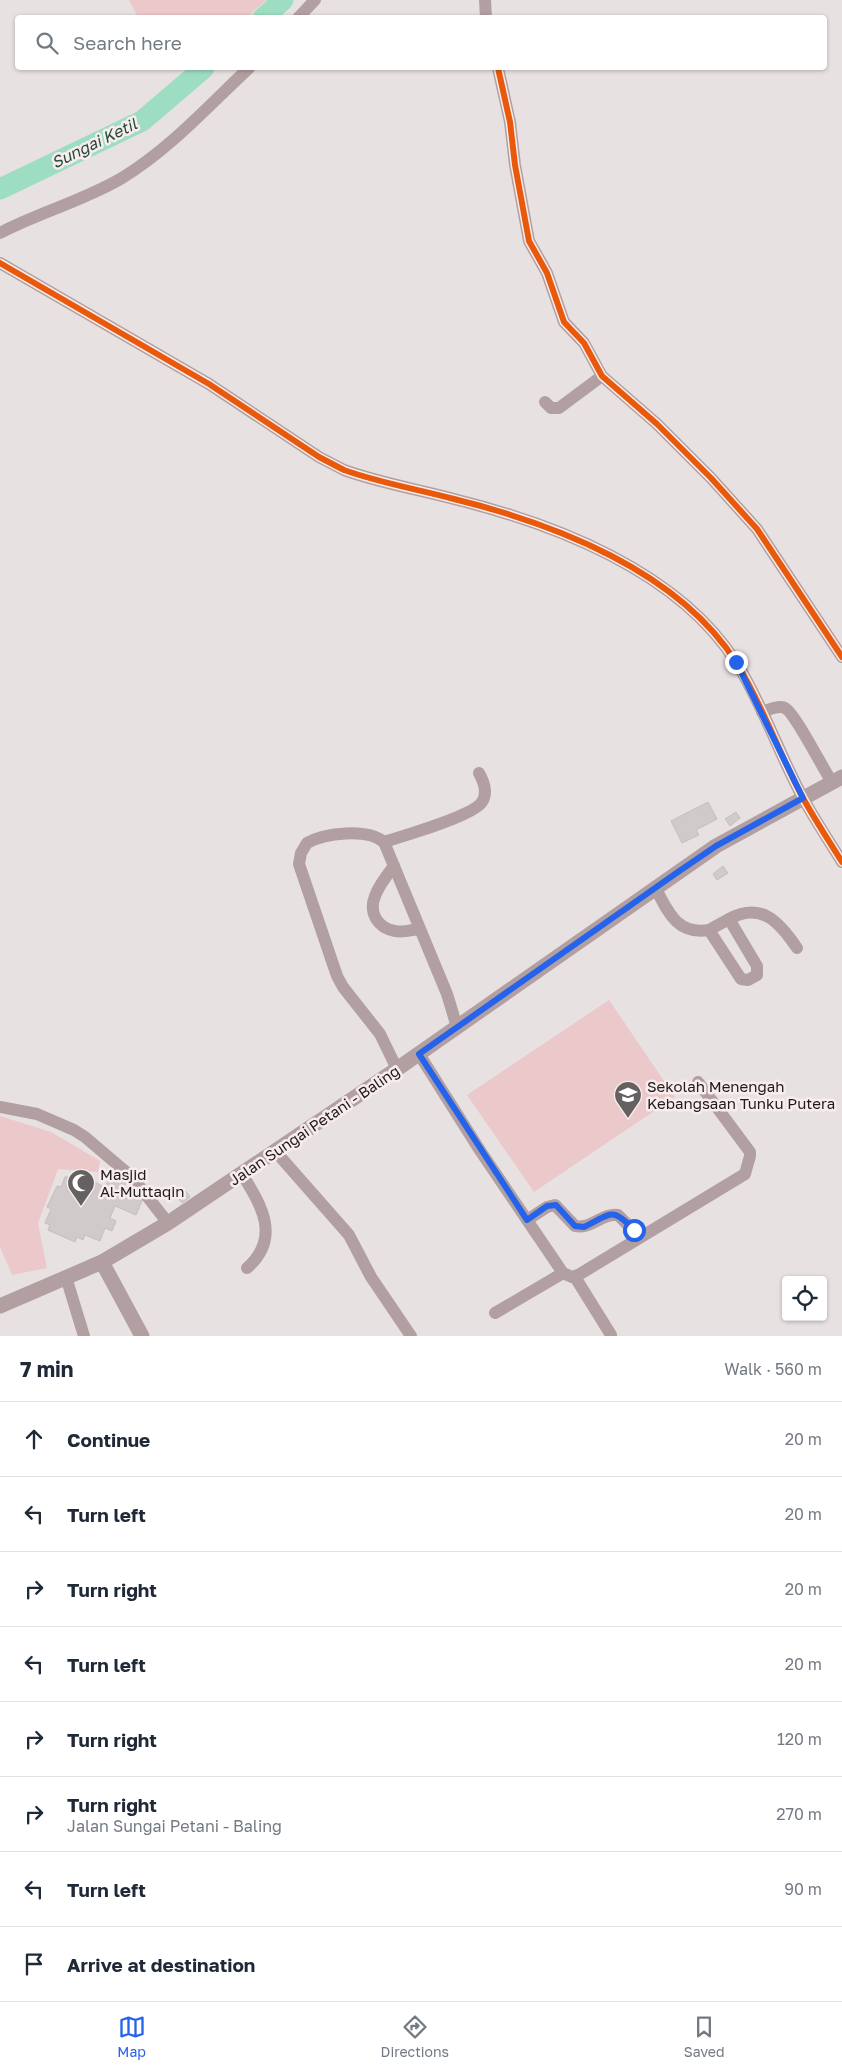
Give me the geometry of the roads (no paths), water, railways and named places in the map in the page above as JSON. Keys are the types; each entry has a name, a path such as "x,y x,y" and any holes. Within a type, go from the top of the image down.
{"main road":[{"name":"Jalan Sungai Petani - Baling","path":"0,1306 102,1262 168,1222 397,1070 716,846 837,779"},
{"path":"102,1262 142,1336"}],"street":[{"path":"301,15 315,0"},
{"path":"485,0 486,15"},
{"path":"0,233 94,193 141,166 163,150 247,70"},
{"path":"498,70 510,122 515,164 529,240 546,273 564,322 584,343 602,376 657,424 758,529 842,657"},
{"path":"0,263 209,384 319,457 344,470 360,476 455,499 546,526 581,541 648,578 691,608 715,632 736,662 803,798 842,862"},
{"path":"545,402 554,409 559,408 602,376"},
{"path":"762,712 778,708 787,709 796,718 837,779"},
{"path":"384,842 426,830 475,809 482,803 485,796 484,783 479,773"},
{"path":"397,1070 380,1034 349,995 337,976 299,864 303,847 313,840 331,835 366,834 378,837 384,842 447,994 457,1027"},
{"path":"394,866 374,897 372,905 375,919 381,925 395,931 419,929"},
{"path":"655,888 665,906 683,927 695,932 709,930 735,915 751,913 768,916 778,922 797,948"},
{"path":"709,930 741,979 753,978 757,975 757,966 729,919"},
{"path":"419,1054 527,1220 611,1335"},
{"path":"495,1313 640,1237 746,1174 750,1152 698,1082"},
{"path":"0,1107 37,1114 74,1130 132,1177 168,1222"},
{"path":"276,1152 348,1234 372,1277 412,1336"},
{"path":"242,1174 262,1208 266,1227 263,1250 247,1268"},
{"path":"527,1220 547,1206 556,1205 575,1226 579,1227 584,1227 608,1215 618,1214 640,1237"},
{"path":"66,1277 84,1336"}],"waterway":[{"name":"Sungai Ketil","path":"266,15 283,0"},
{"name":"Sungai Ketil","path":"0,189 142,121 202,70"}],"place":[{"name":"Sekolah Menengah Kebangsaan Tunku Putera","path":"628,1119"},
{"name":"Masjid Al-Muttaqin","path":"81,1207"}]}
